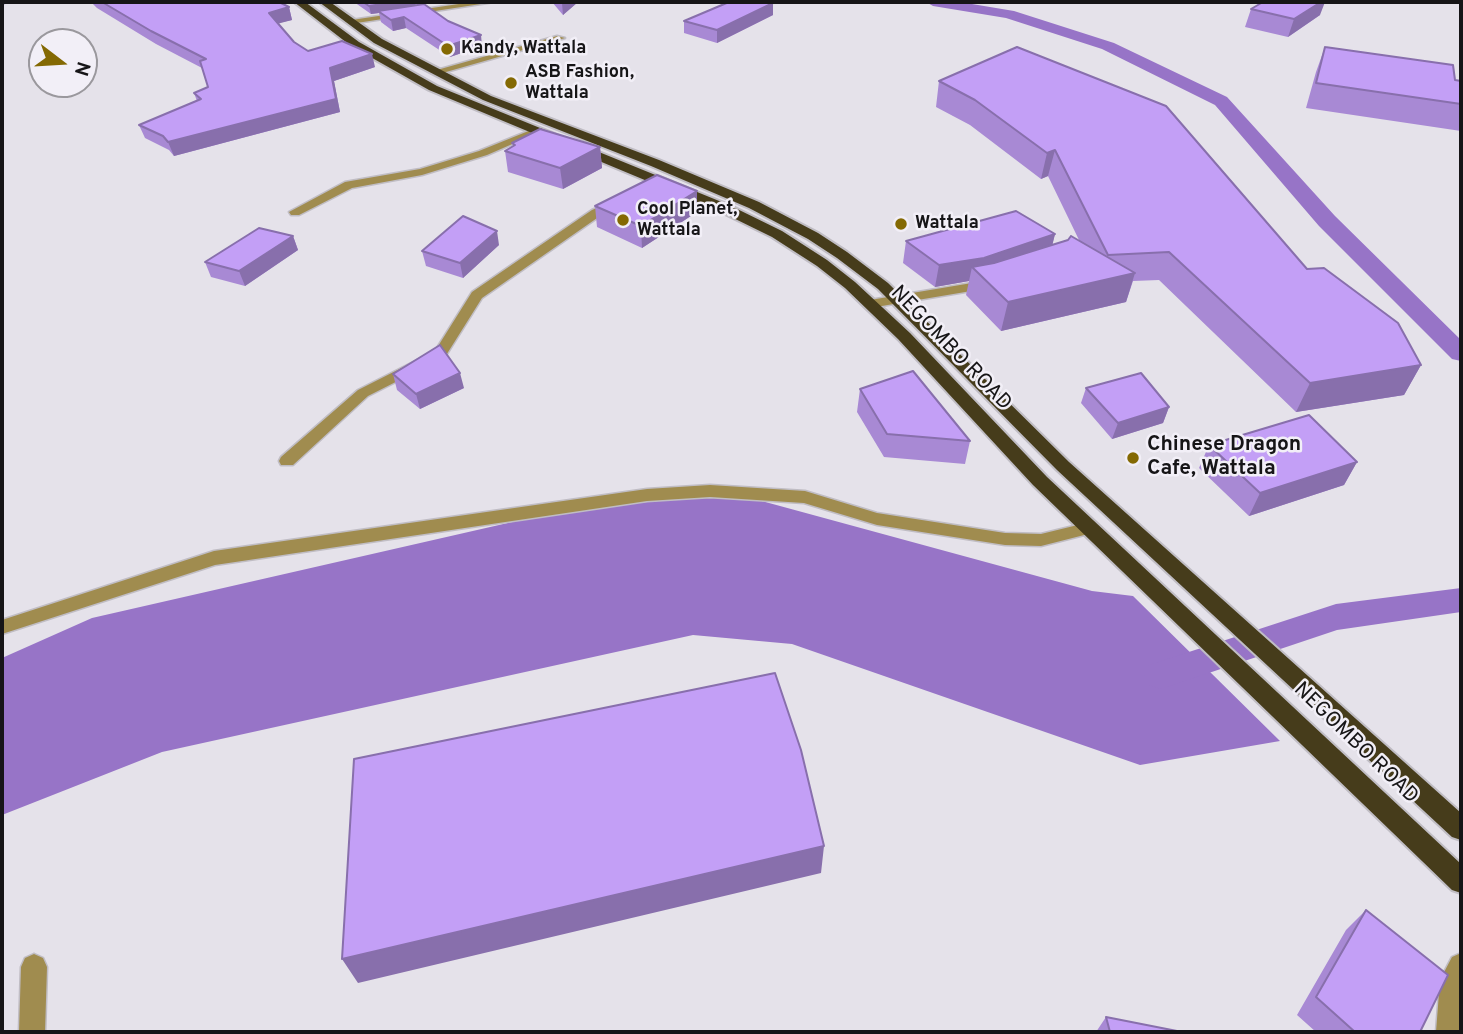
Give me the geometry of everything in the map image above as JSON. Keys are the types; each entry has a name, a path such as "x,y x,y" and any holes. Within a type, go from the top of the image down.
{"highway":[{"name":"NEGOMBO ROAD","path":"299,2 385,63 468,104 661,182 777,234 822,263 870,304 1040,481 1461,881"},
{"name":"NEGOMBO ROAD","path":"324,2 390,48 487,98 677,172 771,213 813,236 869,274 1063,466 1461,829"}],"street":[{"path":"350,22 490,2"},
{"path":"435,72 560,38"},
{"path":"295,212 349,186 434,169 535,132"},
{"path":"287,460 363,393 440,354 477,295 596,213 677,172"},
{"path":"870,304 982,286 1007,278"},
{"path":"2,627 214,558 647,495 710,491 804,497 877,519 1005,538 1041,540 1090,528"},
{"path":"32,1032 34,967"},
{"path":"1449,1032 1453,980 1461,967"}],"shaded area":[{"path":"736,494 1092,591 1133,596 1280,741 1140,765 792,644 693,635 162,752 2,815 2,658 92,618 569,509"}],"building":[{"path":"102,2 279,2 289,7 269,13 294,42 308,51 342,41 372,54 330,68 336,99 168,142 163,136 139,125 201,99 194,93 208,87 200,61 206,59"},
{"path":"363,2 395,2 369,6"},
{"path":"729,2 773,3 717,30 684,21"},
{"path":"1263,2 1321,2 1294,19 1251,9"},
{"path":"424,4 448,21 481,35 448,46 404,17 391,20 378,11"},
{"path":"1017,47 1166,106 1307,269 1324,268 1398,323 1421,365 1310,383 1169,252 1108,255 1055,150 1047,153 975,100 939,81"},
{"path":"1325,47 1453,65 1455,80 1461,81 1461,104 1316,83"},
{"path":"540,129 600,147 560,168 505,151 515,145 512,143"},
{"path":"657,175 697,191 641,226 595,206"},
{"path":"1016,211 1055,234 984,258 939,265 906,241"},
{"path":"463,216 497,231 460,263 422,251"},
{"path":"259,228 293,236 239,271 205,262"},
{"path":"1071,236 1135,273 1008,302 972,267 994,263 1068,240"},
{"path":"440,345 460,373 416,394 393,374"},
{"path":"913,371 970,441 887,434 860,389"},
{"path":"1141,373 1169,407 1118,423 1086,388"},
{"path":"1309,415 1357,462 1260,493 1209,445"},
{"path":"775,673 801,750 824,846 342,959 354,759"},
{"path":"1366,910 1448,975 1420,1032 1355,1032 1316,997"},
{"path":"1106,1017 1182,1032 1110,1032"}],"waterway":[{"path":"933,2 1009,14 1108,46 1221,101 1327,221 1461,354"},
{"path":"1161,675 1336,617 1461,600"}],"place":[{"name":"Kandy, Wattala","path":"447,49"},
{"name":"ASB Fashion, Wattala","path":"511,83"},
{"name":"Cool Planet, Wattala","path":"623,220"},
{"name":"Wattala","path":"901,224"},
{"name":"Chinese Dragon Cafe, Wattala","path":"1133,458"}]}
